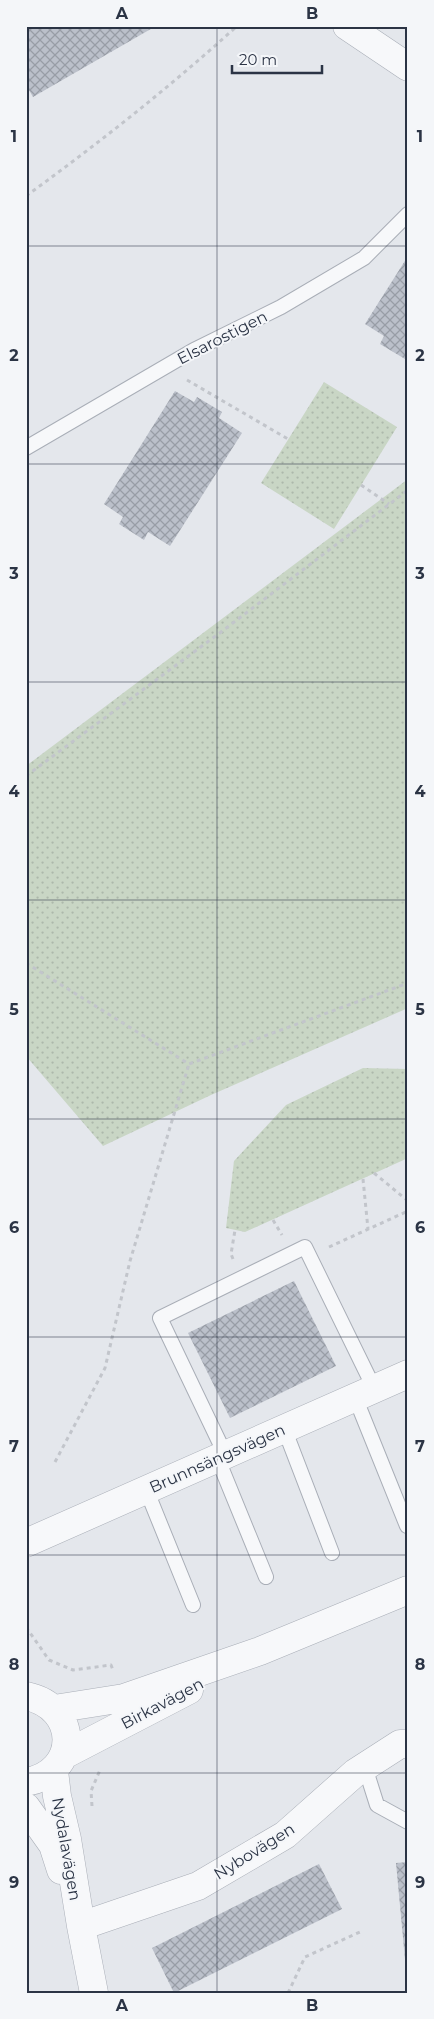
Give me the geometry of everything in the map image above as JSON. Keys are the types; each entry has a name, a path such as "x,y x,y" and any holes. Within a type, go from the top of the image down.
{"street":[{"path":"347,26 408,67"},
{"name":"Brunnsängsvägen","path":"26,1543 408,1374"},
{"name":"Birkavägen","path":"36,1695 124,1698 260,1651 408,1590"},
{"name":"Birkavägen","path":"26,1782 38,1780 59,1763 260,1651"},
{"name":"Nydalavägen","path":"36,1695 63,1722 67,1740 59,1763 57,1796 67,1839 94,1993"},
{"name":"Nybovägen","path":"81,1926 198,1886 286,1835 356,1773 400,1744 408,1744"},
{"name":"Nydalavägen","path":"26,1807 53,1845 81,1926"}],"lane":[{"name":"Elsarostigen","path":"26,448 194,350 281,307 364,258 408,214"},
{"path":"266,1577 221,1456 160,1318 305,1246 365,1393 407,1526"},
{"path":"284,1428 332,1553"},
{"path":"146,1489 193,1605"},
{"path":"365,1767 377,1805 408,1822"}],"path":[{"path":"26,196 92,148 198,62 237,26"},
{"path":"165,367 288,439"},
{"path":"361,485 389,504"},
{"path":"26,776 221,632 408,490"},
{"path":"26,963 188,1064"},
{"path":"188,1064 408,983"},
{"path":"55,1462 105,1368 130,1261 188,1064"},
{"path":"374,1174 408,1201"},
{"path":"363,1179 368,1229"},
{"path":"310,1256 408,1211"},
{"path":"92,1811 90,1791 100,1768"},
{"path":"288,1993 305,1957 362,1931"}],"green space":[{"path":"324,382 397,427 334,529 261,483"},
{"path":"408,479 408,1008 211,1095 103,1146 26,1056 26,766"},
{"path":"363,1068 408,1069 408,1158 245,1232 226,1228 234,1161 286,1105"}],"building":[{"path":"26,26 156,26 33,97 26,85"},
{"path":"408,256 408,354 405,359 380,344 384,336 365,324"},
{"path":"175,391 194,402 197,397 222,412 219,418 242,433 170,546 148,532 144,540 119,524 123,517 104,504"},
{"path":"294,1281 336,1366 230,1418 188,1333"},
{"path":"408,1862 408,1970 406,1970 396,1863"},
{"path":"319,1864 342,1909 174,1993 152,1948"}]}
